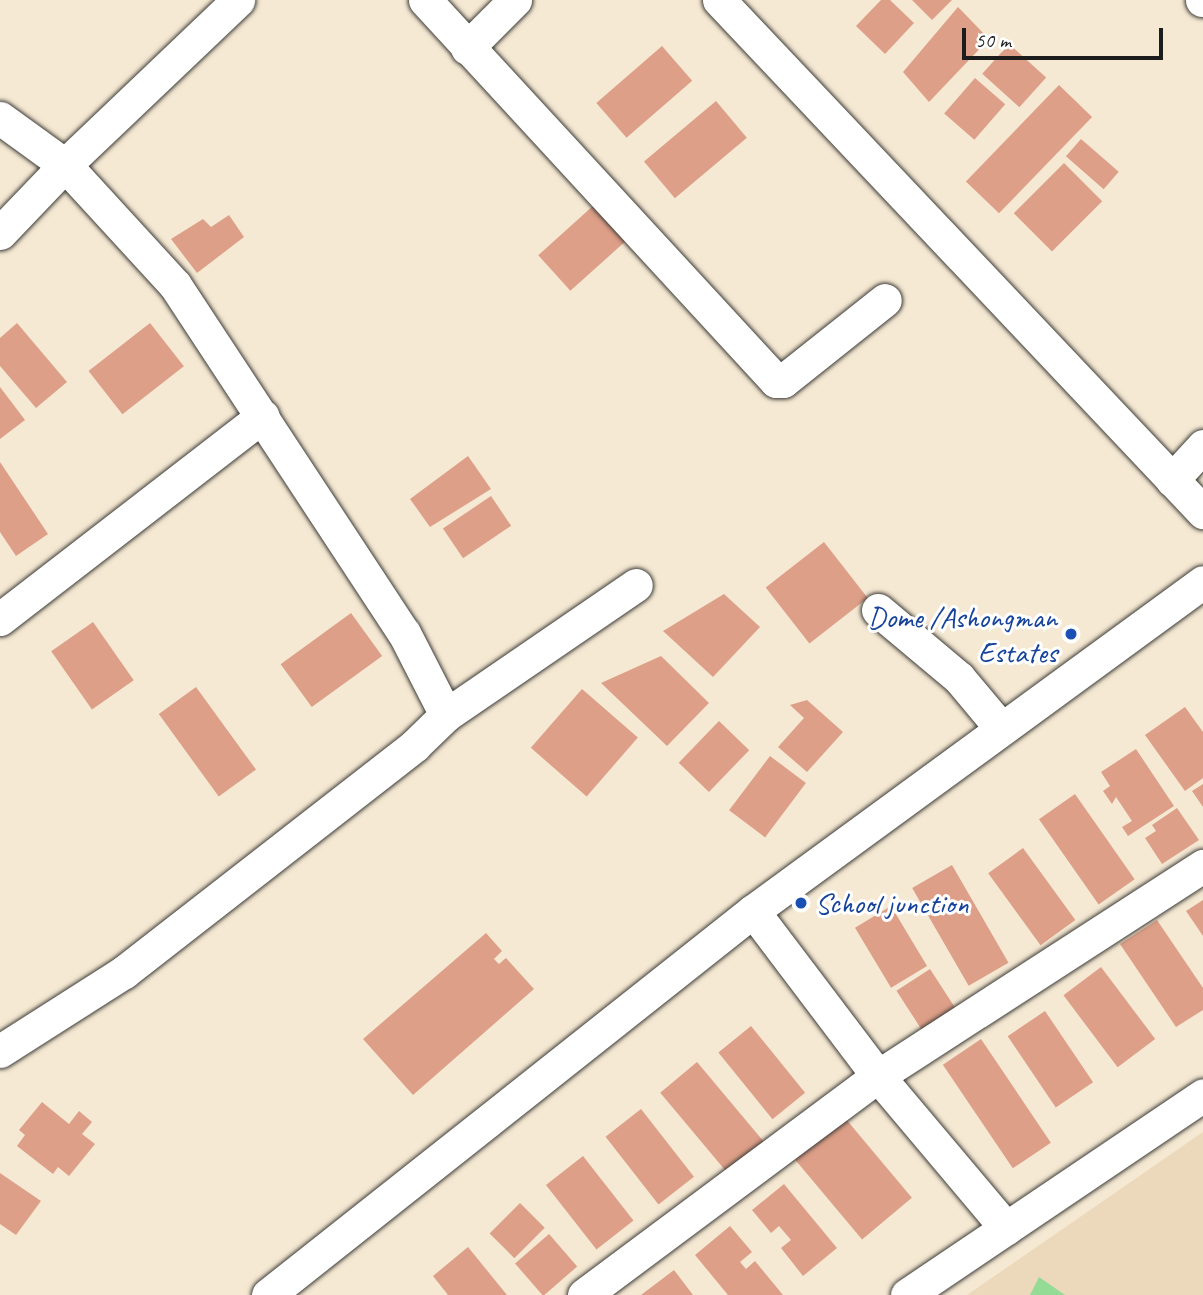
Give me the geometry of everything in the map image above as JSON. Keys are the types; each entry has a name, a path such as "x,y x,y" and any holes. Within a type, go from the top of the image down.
{"street":[{"path":"0,233 65,165 238,0"},
{"path":"425,0 776,381 783,381 885,300"},
{"path":"467,48 515,0"},
{"path":"719,0 1203,512"},
{"path":"0,118 65,165 175,285 404,633 446,715"},
{"path":"0,619 263,416"},
{"path":"1172,480 1203,446"},
{"path":"268,1295 753,911 1203,582"},
{"path":"0,1051 124,972 414,746 446,715 636,585"},
{"path":"878,610 958,678 1001,728"},
{"path":"584,1295 878,1076 1203,866"},
{"path":"753,911 878,1076 1006,1228"},
{"path":"907,1295 1203,1095"}],"shaded area":[{"path":"1203,1132 1203,1295 967,1295"}],"green space":[{"path":"1039,1277 1065,1295 1030,1295"}],"building":[{"path":"881,0 890,0 914,23 885,54 856,26"},
{"path":"912,0 952,0 932,20"},
{"path":"958,7 989,39 929,102 903,72"},
{"path":"1009,44 1046,77 1019,107 982,74"},
{"path":"662,46 692,81 627,138 596,103"},
{"path":"975,78 1005,104 974,140 944,113"},
{"path":"1059,85 1092,117 999,213 966,181"},
{"path":"716,101 747,138 675,198 644,161"},
{"path":"1081,139 1119,172 1104,189 1066,156"},
{"path":"1064,163 1102,201 1052,251 1014,213"},
{"path":"594,205 626,241 570,291 538,255"},
{"path":"229,215 244,237 197,273 171,239 203,219 211,227"},
{"path":"17,323 67,382 36,408 0,366 0,338"},
{"path":"150,323 184,366 122,414 89,371"},
{"path":"0,387 25,420 0,439"},
{"path":"468,456 491,489 430,527 410,499"},
{"path":"0,462 48,534 16,556 0,532"},
{"path":"491,496 511,526 463,558 443,528"},
{"path":"824,542 868,598 809,644 766,588"},
{"path":"724,594 760,627 713,677 663,631"},
{"path":"351,613 382,656 312,707 281,664"},
{"path":"93,622 134,680 92,709 51,651"},
{"path":"661,656 709,703 667,746 601,683"},
{"path":"196,687 256,770 219,797 159,714"},
{"path":"582,689 638,738 587,796 531,748"},
{"path":"807,700 843,732 807,772 778,747 804,718 790,705"},
{"path":"1185,707 1203,732 1203,778 1185,791 1145,735"},
{"path":"719,721 749,750 709,792 679,763"},
{"path":"1136,749 1174,806 1128,836 1122,827 1132,821 1116,797 1112,804 1103,791 1110,786 1101,772"},
{"path":"770,756 806,783 765,837 729,810"},
{"path":"1203,784 1203,807 1192,791"},
{"path":"1075,794 1135,879 1099,904 1039,819"},
{"path":"1177,808 1199,840 1162,864 1145,838 1156,831 1152,825"},
{"path":"1023,848 1075,920 1041,945 988,873"},
{"path":"952,865 1008,963 969,986 912,888"},
{"path":"1203,900 1203,936 1186,911"},
{"path":"891,906 927,966 891,988 855,928"},
{"path":"1157,920 1203,988 1203,1010 1176,1027 1120,944"},
{"path":"486,933 502,951 494,959 499,964 506,958 534,989 413,1095 363,1039"},
{"path":"1101,967 1155,1039 1118,1067 1063,995"},
{"path":"930,969 960,1016 927,1038 896,991"},
{"path":"1045,1011 1093,1082 1056,1107 1008,1036"},
{"path":"751,1026 805,1093 772,1119 718,1052"},
{"path":"981,1039 1051,1143 1013,1168 943,1065"},
{"path":"697,1062 764,1142 727,1173 660,1093"},
{"path":"42,1102 69,1124 79,1111 92,1122 82,1134 95,1144 69,1176 58,1167 53,1174 17,1146 25,1135 19,1130"},
{"path":"641,1109 694,1177 658,1204 606,1137"},
{"path":"845,1118 912,1198 862,1239 795,1160"},
{"path":"583,1156 633,1221 596,1250 546,1185"},
{"path":"0,1173 41,1201 16,1235 0,1224"},
{"path":"784,1184 837,1248 803,1276 781,1248 791,1240 779,1226 771,1233 752,1210"},
{"path":"520,1203 545,1228 514,1258 490,1233"},
{"path":"730,1226 752,1252 740,1262 746,1269 755,1261 783,1295 728,1295 695,1255"},
{"path":"549,1234 577,1266 542,1295 515,1264"},
{"path":"468,1247 507,1295 448,1295 433,1276"},
{"path":"674,1270 693,1295 641,1295"}],"place":[{"name":"Dome /Ashongman Estates","path":"1071,634"},
{"name":"School junction","path":"801,903"}]}
